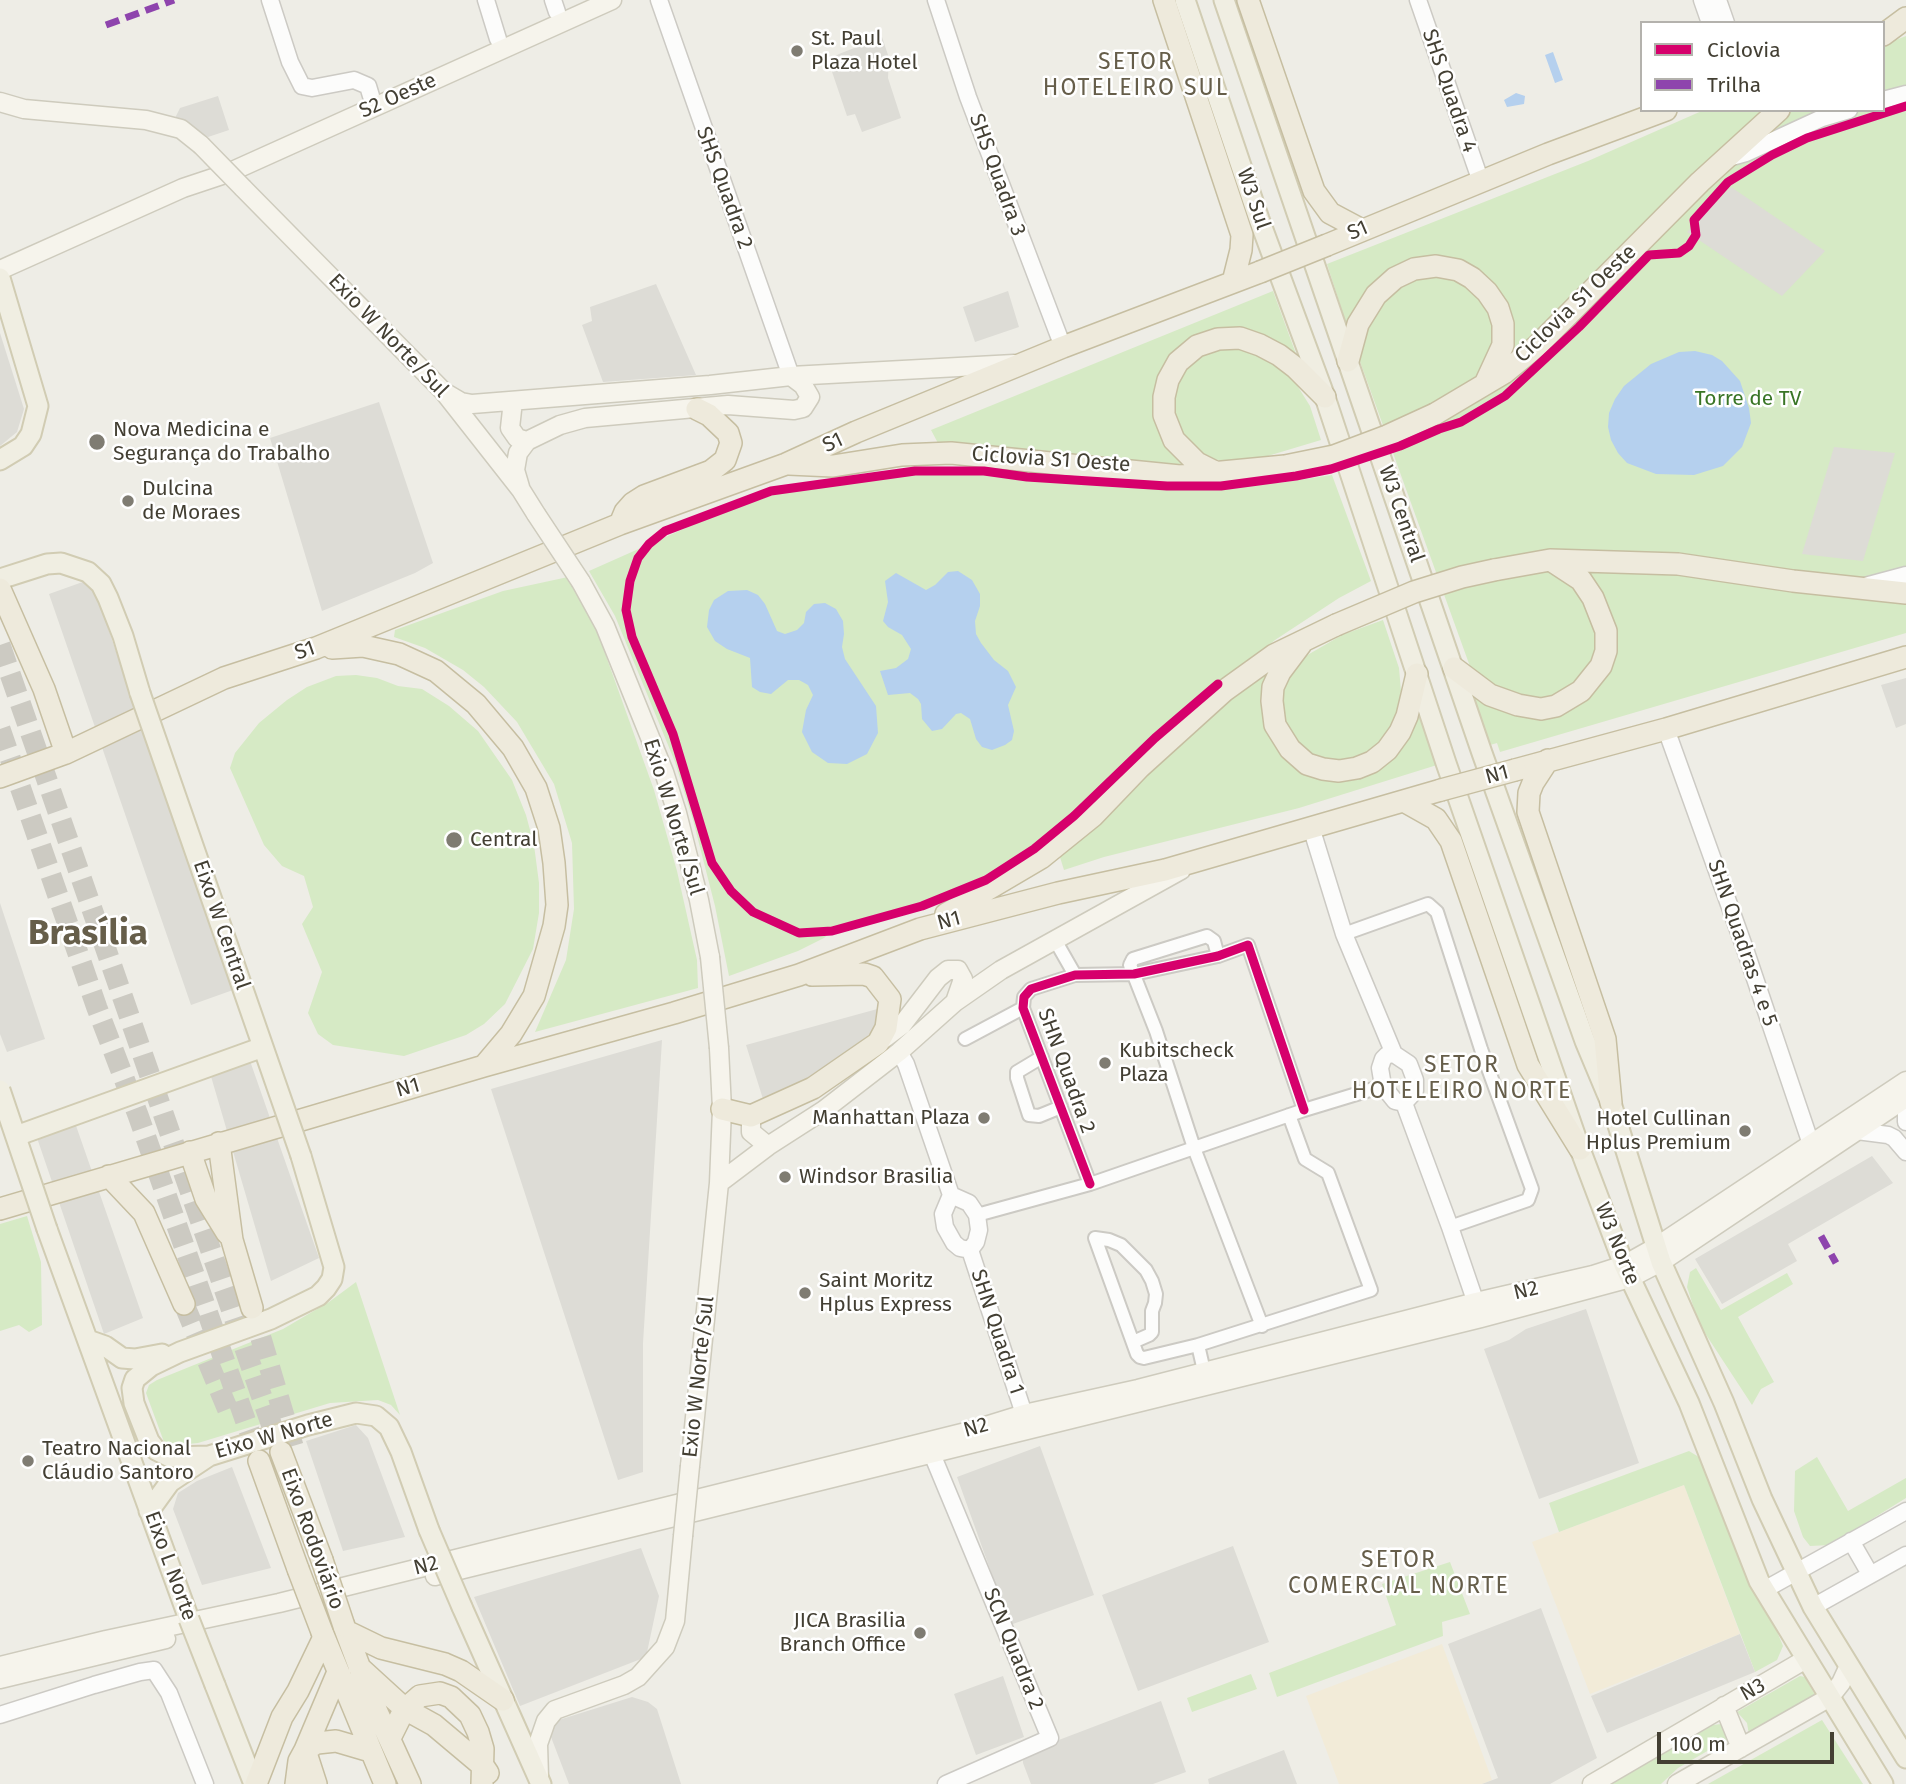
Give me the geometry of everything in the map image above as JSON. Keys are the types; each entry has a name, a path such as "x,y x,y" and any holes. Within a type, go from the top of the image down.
{"highway":[{"path":"1164,0 1242,235 1233,282"},
{"path":"1248,0 1314,191 1330,214 1362,230"},
{"path":"1885,23 1906,16"},
{"path":"1885,33 1906,16"},
{"name":"S1","path":"0,777 65,753 224,678 316,648 620,523 786,464 856,432 1063,347 1260,272 1661,112"},
{"path":"786,464 833,466 902,455 951,453 1180,476 1285,466 1334,456 1436,414 1504,373 1537,346 1700,182 1777,112"},
{"path":"1348,361 1358,324 1376,295 1395,278 1414,269 1436,266 1458,270 1488,292 1498,308 1503,324 1503,345 1484,386"},
{"path":"1219,474 1197,463 1174,440 1164,415 1168,380 1178,362 1196,346 1218,339 1240,338 1260,345 1296,368 1325,397"},
{"path":"620,523 633,503 710,471 725,460 731,443 728,433 709,415 697,409"},
{"path":"1454,668 1490,695 1503,701 1541,709 1568,700 1586,685 1601,666 1606,651 1606,631 1593,598 1581,580 1550,560"},
{"path":"920,929 1041,858 1093,816 1140,767 1224,691 1274,655 1414,592 1462,577 1550,560 1678,564 1856,589 1906,593"},
{"path":"0,589 44,689 65,753"},
{"path":"1302,643 1280,672 1273,687 1275,725 1290,749 1307,764 1323,769 1339,771 1357,768 1372,762 1387,750 1400,732 1417,674"},
{"path":"316,648 363,646 399,654 436,671 476,704 513,748 536,788 549,828 554,863 557,905 554,926 534,996 511,1034 484,1066"},
{"name":"N1","path":"0,1209 799,975 920,929 1058,893 1165,870 1441,790 1666,729 1906,657"},
{"path":"1548,760 1529,793 1528,812 1605,1039 1611,1103"},
{"path":"1404,801 1436,819 1451,841 1528,1065 1580,1149"},
{"path":"722,1109 751,1116 813,1088 878,1043 886,1028 890,999 873,977 864,974 799,975"},
{"path":"219,1143 232,1240 252,1308"},
{"path":"190,1152 206,1199 232,1240"},
{"path":"109,1176 144,1213 184,1304"},
{"name":"Eixo Rodoviário","path":"287,1449 300,1472 306,1516 345,1629 410,1784"},
{"name":"Eixo Rodoviário","path":"254,1462 385,1784"},
{"path":"345,1629 381,1648 461,1671 503,1700"},
{"path":"255,1784 282,1717 298,1691 323,1634"},
{"path":"359,1667 405,1709 434,1725 487,1778"},
{"path":"296,1784 296,1771 338,1672"},
{"path":"390,1738 411,1702 428,1693 451,1697 470,1715 478,1732 487,1778"},
{"path":"305,1750 326,1741 336,1741 370,1751"},
{"path":"305,1750 316,1784"}],"main road":[{"name":"S2 Oeste","path":"183,188 203,172 219,164 498,39 555,6 584,0"},
{"name":"S2 Oeste","path":"0,270 183,188 228,173 612,0"},
{"name":"W3 Sul","path":"1185,0 1259,219 1325,397"},
{"name":"W3 Sul","path":"1224,0 1348,361"},
{"name":"Exio W Norte/Sul","path":"0,102 24,109 146,120 181,130 201,145 444,392 521,490 581,582 606,626 664,772 696,888 710,957 722,1109 719,1183 675,1621 665,1647 638,1677 555,1710 546,1721 538,1744 540,1782"},
{"path":"0,278 38,406 31,434 23,446 0,460"},
{"name":"W3 Central","path":"1348,361 1454,668"},
{"path":"444,392 461,402 472,404 791,376 1024,364"},
{"path":"521,490 516,470 518,453 527,441 560,425 585,418 728,405 794,410 803,408 810,397 803,385 791,376"},
{"name":"W3 Central","path":"1325,397 1417,674"},
{"path":"513,401 510,428 517,438 527,441"},
{"name":"Eixo W Central","path":"0,579 61,562 88,572 101,584 124,636 140,693 301,1156"},
{"name":"W3 Norte","path":"1454,668 1580,1028 1611,1103 1658,1254 1730,1418 1762,1499 1813,1607 1906,1758"},
{"name":"W3 Norte","path":"1417,674 1580,1149 1627,1272 1653,1322 1689,1403 1764,1590 1883,1784"},
{"path":"719,1183 768,1146 824,1110 900,1052 955,1002 1001,970 1201,859"},
{"path":"878,1043 902,1025 937,978 948,970 958,970 963,979 955,1002"},
{"path":"16,1136 263,1047"},
{"name":"N2","path":"0,1676 766,1496 772,1489 812,1470 966,1432 1024,1414 1138,1389 1206,1378 1259,1363 1281,1353 1478,1310 1513,1310 1627,1272 1658,1254 1813,1151 1906,1081"},
{"name":"Eixo L Norte","path":"0,1090 149,1511 255,1784"},
{"name":"N2","path":"1813,1151 1857,1130 1906,1098"},
{"path":"751,1116 751,1132 768,1146"},
{"name":"Eixo W Norte","path":"301,1156 332,1259 332,1279 318,1296 271,1320 180,1352 151,1366 135,1378 132,1388 134,1403 149,1441 156,1450 170,1457 209,1456 356,1413 376,1416 389,1427 401,1452 429,1531 540,1782"},
{"name":"N2","path":"0,1666 782,1484 932,1454 1077,1417 1206,1378 1478,1310 1522,1292 1627,1272"},
{"path":"1513,1310 1515,1300 1522,1292"},
{"path":"88,1340 105,1346 122,1358 135,1359 180,1352"},
{"path":"1689,1403 1698,1405 1707,1402 1718,1391"},
{"path":"986,1440 1015,1426 1024,1414 1036,1420 1056,1416 1077,1417"},
{"path":"1699,1427 1719,1417 1730,1418"},
{"path":"888,1451 922,1450 932,1454 941,1442 966,1432"},
{"path":"149,1511 170,1482 209,1456"},
{"path":"0,1676 49,1661 57,1651"},
{"name":"N3","path":"1592,1784 1806,1660"},
{"name":"N3","path":"1677,1784 1830,1697 1849,1668"},
{"path":"1724,1706 1741,1748"}],"street":[{"path":"270,0 290,62 302,86 312,88 348,80 368,86 371,96"},
{"path":"486,0 498,39"},
{"name":"SHS Quadra 2","path":"659,0 791,376"},
{"name":"SHS Quadra 3","path":"936,0 968,97 1063,347"},
{"name":"SHS Quadra 4","path":"1418,0 1481,182"},
{"path":"1702,0 1709,21"},
{"path":"1718,0 1725,21"},
{"path":"1885,99 1906,94"},
{"path":"1726,158 1746,153 1822,118 1842,112"},
{"path":"1856,589 1906,575"},
{"name":"SHN Quadras 4 e 5","path":"1666,729 1745,949 1813,1151"},
{"path":"1311,827 1344,934 1394,1054 1409,1064 1415,1080 1415,1091 1404,1103"},
{"path":"1344,934 1428,904 1437,912 1481,1049 1532,1189 1528,1200 1450,1227"},
{"path":"1218,956 1214,941 1207,936 1133,959 1130,965 1156,1031 1194,1148 1262,1326"},
{"path":"1055,940 1075,975"},
{"name":"SHN Quadra 2","path":"1090,1184 1023,1008 1024,997 1031,989 1075,975 1133,974 1218,956 1248,945 1304,1110"},
{"name":"SHN Quadra 2","path":"965,1039 1023,1008"},
{"path":"900,1052 951,1195 943,1214 946,1227 960,1248 970,1250 976,1242 979,1230 977,1215 969,1203 951,1195"},
{"path":"1394,1054 1383,1059 1380,1068 1383,1086 1390,1097 1404,1103"},
{"name":"SHN Quadra 2","path":"1042,1057 1017,1072 1029,1115 1039,1116 1061,1107"},
{"path":"977,1215 1090,1184 1289,1115 1383,1086"},
{"path":"1404,1103 1478,1310"},
{"path":"1906,1108 1906,1122"},
{"path":"1133,1342 1152,1332 1152,1311 1156,1294 1152,1281 1146,1269 1121,1245 1095,1238 1137,1354 1144,1358 1262,1326 1371,1290 1328,1173 1305,1159 1289,1115"},
{"path":"1857,1130 1895,1138 1906,1152"},
{"name":"SHN Quadra 1","path":"970,1250 1024,1414"},
{"path":"1198,1345 1206,1378"},
{"name":"SCN Quadra 2","path":"932,1454 1049,1738 946,1784"},
{"path":"1764,1590 1906,1511"},
{"path":"1850,1541 1870,1574"},
{"path":"1813,1607 1906,1555"},
{"path":"0,1715 94,1685 154,1670 169,1693 205,1784"}],"shaded area":[{"path":"882,37 889,58 888,78 901,118 862,132 855,114 847,116 828,60"},
{"path":"218,96 229,130 208,137 175,118 180,108"},
{"path":"1731,187 1825,251 1782,296 1687,232"},
{"path":"656,284 696,375 603,382 582,325 592,321 590,307"},
{"path":"1008,291 1019,327 975,342 963,307"},
{"path":"0,333 24,409 17,432 0,446"},
{"path":"379,402 433,563 322,611 270,438"},
{"path":"1834,447 1895,453 1863,561 1802,554"},
{"path":"91,579 233,990 191,1005 49,594"},
{"path":"1906,678 1906,724 1896,728 1881,685"},
{"path":"0,903 45,1039 7,1052 0,1034"},
{"path":"881,1008 878,1026 842,1060 825,1071 763,1099 746,1045"},
{"path":"662,1040 643,1343 643,1472 618,1480 491,1089"},
{"path":"249,1058 319,1258 271,1281 210,1073"},
{"path":"73,1117 143,1318 104,1334 35,1132"},
{"path":"1872,1156 1893,1183 1788,1244 1797,1261 1722,1304 1695,1259"},
{"path":"1586,1309 1639,1463 1539,1499 1484,1349 1509,1340 1526,1329"},
{"path":"356,1425 368,1438 405,1537 343,1551 306,1441"},
{"path":"1040,1446 1094,1595 1010,1625 957,1477"},
{"path":"232,1467 271,1568 202,1585 173,1509 178,1493 197,1481"},
{"path":"1684,1485 1740,1634 1590,1694 1532,1542"},
{"path":"1233,1546 1269,1642 1138,1691 1102,1595"},
{"path":"641,1548 659,1596 646,1657 520,1706 474,1597"},
{"path":"1541,1608 1597,1758 1550,1784 1482,1784 1498,1778 1448,1644"},
{"path":"1740,1634 1755,1672 1607,1733 1591,1696"},
{"path":"1442,1644 1492,1780 1482,1784 1339,1784 1306,1696"},
{"path":"1003,1676 1024,1737 976,1755 954,1694"},
{"path":"632,1697 648,1702 657,1709 681,1784 569,1784 546,1724"},
{"path":"1161,1701 1186,1772 1153,1784 1031,1784 1023,1763 1023,1758 1030,1751"},
{"path":"1284,1750 1297,1784 1209,1784 1208,1779"}],"green space":[{"name":"Torre de TV","path":"1906,36 1906,633 1500,752 1497,743 1490,745 1473,694 1481,697 1327,264 1588,161 1699,112 1885,112 1885,44"},
{"path":"1273,291 1299,362 1271,339 1238,327 1216,330 1162,380 1187,466 939,445 931,430"},
{"path":"1213,346 1231,346 1254,351 1276,364 1295,382 1310,406 1321,440 1261,458 1237,462 1210,459 1195,451 1181,435 1174,414 1172,395 1177,376"},
{"path":"929,469 1279,483 1332,475 1371,581 1339,598 1275,640 1155,738 1102,790 1034,849 986,880 922,906 832,931 798,951 729,976 715,906 675,762 615,616 589,571 724,511 773,495 852,477"},
{"path":"568,577 596,628 654,790 677,871 697,960 698,988 535,1032 566,960 574,909 572,843 554,784 517,722 484,687 463,670 425,648 394,637 395,630 503,591"},
{"path":"1383,620 1399,668 1401,691 1390,734 1361,758 1345,762 1313,758 1288,732 1282,714 1281,694 1287,676 1304,657 1342,635"},
{"path":"1273,665 1274,744 1365,773 1417,705 1437,765 1299,808 1104,857 1064,870 1059,854 1231,698"},
{"path":"356,675 422,689 449,706 478,731 512,780 534,845 539,883 539,913 533,949 505,1004 484,1024 466,1035 404,1056 333,1045 318,1034 308,1013 322,972 302,924 313,907 304,876 282,866 264,845 230,768 235,753 259,723 287,700 307,687 336,676"},
{"path":"27,1216 41,1262 42,1325 29,1332 19,1325 0,1331 0,1224"},
{"path":"1696,1268 1721,1310 1787,1273 1793,1284 1738,1317 1774,1382 1761,1389 1752,1405 1699,1324 1687,1287 1690,1272"},
{"path":"356,1282 400,1415 391,1405 378,1400 330,1403 198,1443 170,1446 164,1442 146,1393 149,1385 283,1329 329,1302"},
{"path":"1689,1451 1707,1462 1783,1646 1777,1660 1755,1672 1684,1485 1559,1532 1549,1503"},
{"path":"1817,1457 1848,1511 1906,1478 1906,1498 1830,1545 1810,1546 1803,1537 1794,1511 1795,1471"},
{"path":"1450,1562 1470,1614 1442,1622 1443,1636 1277,1697 1269,1673 1396,1625 1382,1584"},
{"path":"1251,1674 1257,1689 1192,1712 1187,1698"},
{"path":"1800,1676 1805,1677 1815,1695 1749,1735 1747,1723 1737,1712"},
{"path":"1822,1720 1863,1784 1708,1784"},
{"path":"1713,1725 1726,1726 1728,1739 1678,1768 1661,1784 1608,1784"}],"water":[{"path":"1553,52 1563,80 1555,83 1545,55"},
{"path":"1516,93 1525,96 1524,104 1507,107 1504,100"},
{"path":"1695,351 1712,355 1722,361 1740,381 1751,423 1742,447 1723,466 1694,475 1656,474 1627,463 1611,440 1608,427 1609,413 1615,399 1624,386 1651,364 1679,352"},
{"path":"958,571 972,580 980,594 980,606 975,621 976,634 994,660 1008,671 1016,687 1008,705 1014,731 1012,740 992,750 982,747 976,739 970,719 961,713 956,714 942,729 932,731 922,719 918,699 910,693 888,695 880,671 896,668 908,659 911,649 902,635 883,621 888,602 885,581 896,573 926,590 948,572"},
{"path":"747,590 758,595 777,631 785,634 797,630 804,623 806,612 814,604 825,603 836,609 843,621 842,647 845,659 876,706 878,733 867,754 847,764 828,763 812,752 802,732 806,710 813,695 808,685 799,680 788,680 771,694 760,692 752,687 750,658 715,641 707,627 709,610 714,600 728,591"}],"tunnel":[{"path":"0,645 281,1452"},
{"path":"0,729 259,1459"},
{"path":"184,1304 230,1415"},
{"path":"252,1308 293,1446"}],"marked path":[{"path":"106,25 174,0"},
{"path":"1821,1236 1836,1263"}],"cycle path":[{"name":"Ciclovia S1 Oeste","path":"1218,684 1155,738 1074,816 1034,849 986,880 922,906 832,931 799,933 753,912 731,891 712,863 673,734 632,637 626,610 630,581 638,558 649,544 665,531 771,491 915,471 984,471 1027,477 1167,486 1221,486 1331,469 1400,446 1461,422 1505,396 1579,327 1649,255 1679,253 1689,246 1696,235 1694,220 1728,182 1772,155 1807,138 1906,106"},
{"path":"1090,1184 1023,1008 1024,997 1031,989 1075,975 1134,974 1218,956 1248,945 1304,1110"}],"place":[{"name":"St. Paul Plaza Hotel","path":"797,51"},
{"name":"Nova Medicina e Segurança do Trabalho","path":"97,442"},
{"name":"Dulcina de Moraes","path":"128,501"},
{"name":"Central","path":"454,840"},
{"name":"Kubitscheck Plaza","path":"1105,1063"},
{"name":"Manhattan Plaza","path":"984,1118"},
{"name":"Hotel Cullinan Hplus Premium","path":"1745,1131"},
{"name":"Windsor Brasilia","path":"785,1177"},
{"name":"Saint Moritz Hplus Express","path":"805,1293"},
{"name":"Teatro Nacional Cláudio Santoro","path":"28,1461"},
{"name":"JICA Brasilia Branch Office","path":"920,1633"}],"district":[{"name":"SETOR HOTELEIRO SUL","path":"1136,76"},
{"name":"Brasília","path":"88,934"},
{"name":"SETOR HOTELEIRO NORTE","path":"1462,1079"},
{"name":"SETOR COMERCIAL NORTE","path":"1399,1574"}]}
